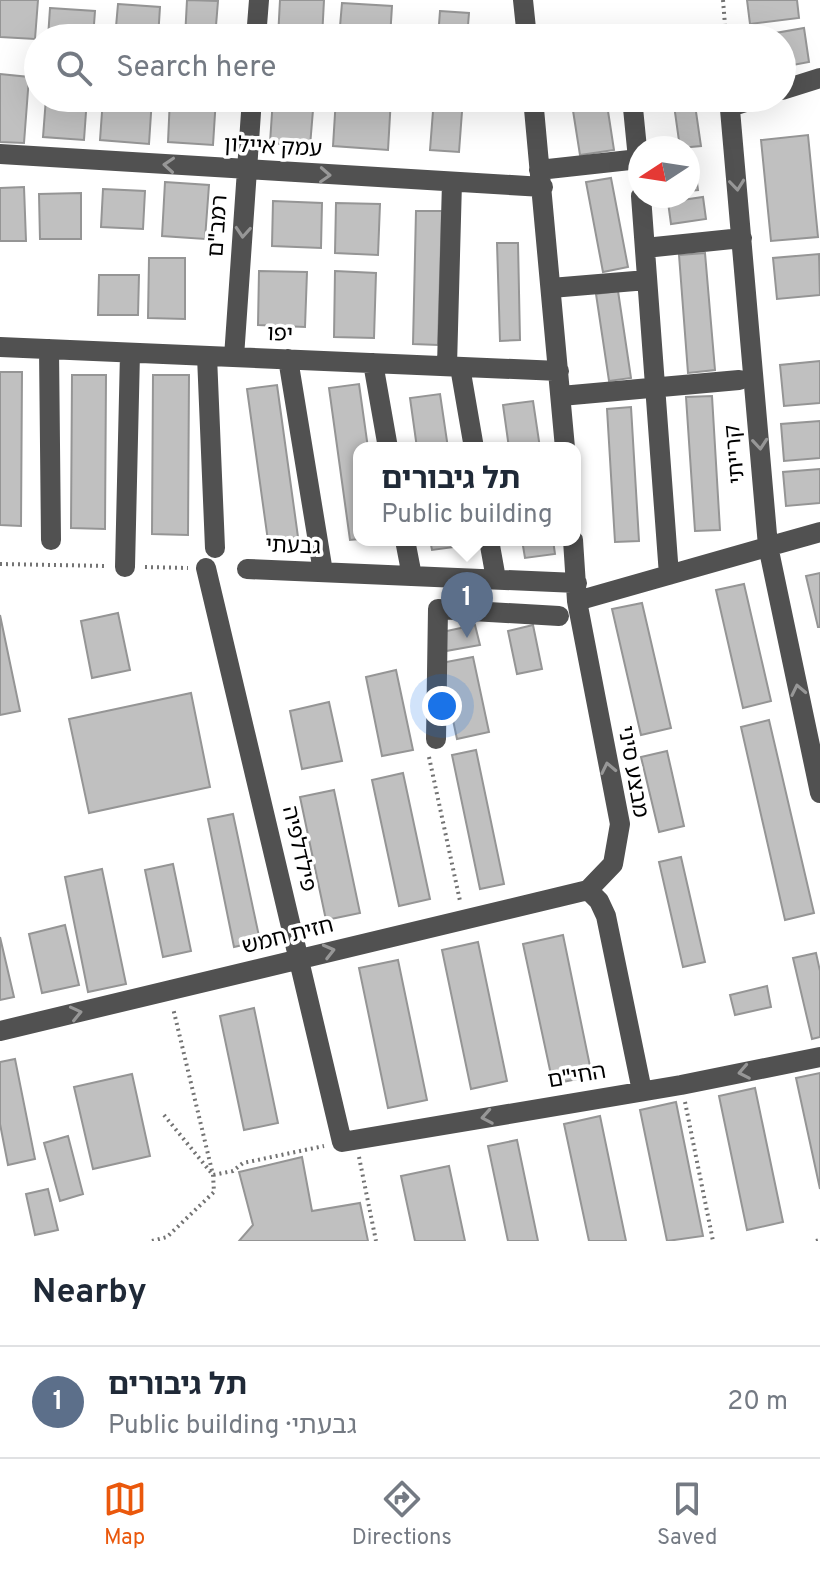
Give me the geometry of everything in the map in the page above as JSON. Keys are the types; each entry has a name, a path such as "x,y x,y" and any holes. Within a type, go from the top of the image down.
{"street":[{"path":"257,24 259,0"},
{"path":"523,0 526,24"},
{"path":"796,86 820,78"},
{"name":"רמב\"ם","path":"234,357 251,112"},
{"path":"534,112 565,442"},
{"path":"633,112 636,136"},
{"name":"קרייתי","path":"731,112 768,546 820,793"},
{"name":"עמק איילון","path":"0,154 452,182 628,170"},
{"path":"452,182 454,367 473,442"},
{"path":"642,208 669,575"},
{"path":"645,248 742,238"},
{"path":"551,288 647,280"},
{"name":"יפו","path":"0,347 559,371"},
{"path":"49,349 51,540"},
{"path":"125,567 130,353"},
{"path":"207,356 215,548"},
{"path":"288,359 323,572"},
{"path":"373,363 387,442"},
{"path":"561,396 739,380"},
{"name":"גבעתי","path":"247,569 496,579 577,592 669,575 820,532"},
{"path":"406,546 412,576"},
{"path":"490,546 496,579"},
{"name":"מבצע סיני","path":"573,546 577,592 620,824 613,864 588,890"},
{"name":"פילדלפיה","path":"206,568 299,959 348,1140"},
{"path":"436,739 438,609 559,616"},
{"path":"588,890 599,901 606,916 642,1091"},
{"name":"חזית חמש","path":"0,1031 588,890"},
{"name":"החי\"ם","path":"348,1140 681,1085 820,1057"}],"path":[{"path":"723,0 725,24"},
{"path":"436,739 425,740 464,919"},
{"path":"152,1241 167,1239 214,1192 213,1175 169,991"},
{"path":"681,1085 713,1241"},
{"path":"164,1115 213,1175"},
{"path":"213,1175 233,1171 243,1163 348,1140 376,1241"}],"building":[{"path":"0,0 38,0 36,24 24,24 24,38 0,37"},
{"path":"187,0 218,1 216,24 186,24"},
{"path":"280,0 324,0 323,24 279,24"},
{"path":"747,0 797,0 799,18 750,24"},
{"path":"342,3 392,6 391,24 340,24"},
{"path":"118,4 160,7 159,24 116,24"},
{"path":"50,8 95,11 94,24 49,24"},
{"path":"440,11 469,13 468,24 439,24"},
{"path":"804,28 809,62 796,64 796,29"},
{"path":"0,74 24,76 24,143 0,142"},
{"path":"45,112 86,112 84,140 43,137"},
{"path":"102,112 151,112 149,144 100,140"},
{"path":"169,112 215,112 213,145 168,142"},
{"path":"272,112 313,112 310,146 270,143"},
{"path":"335,112 390,112 388,150 333,146"},
{"path":"433,112 462,112 459,152 430,150"},
{"path":"573,112 608,112 614,150 580,155"},
{"path":"675,112 696,112 700,136 678,136"},
{"path":"808,135 818,237 771,241 761,140"},
{"path":"611,178 628,267 603,272 586,182"},
{"path":"165,182 209,185 205,239 162,236"},
{"path":"24,187 26,241 0,241 0,188"},
{"path":"103,189 145,191 143,229 101,227"},
{"path":"81,193 81,239 40,239 39,194"},
{"path":"700,197 703,197 706,219 671,224 669,208 700,208"},
{"path":"273,201 322,203 321,248 272,246"},
{"path":"336,203 380,204 378,255 335,253"},
{"path":"416,211 442,211 438,345 413,344"},
{"path":"497,243 518,243 520,340 500,341"},
{"path":"705,253 715,370 688,373 679,255"},
{"path":"819,254 820,295 777,299 773,258"},
{"path":"149,258 185,258 185,319 148,318"},
{"path":"259,271 307,272 305,327 258,325"},
{"path":"335,271 376,273 374,338 334,337"},
{"path":"99,275 139,275 138,315 98,315"},
{"path":"618,291 631,378 609,381 596,294"},
{"path":"820,361 820,403 784,406 780,365"},
{"path":"0,372 22,372 21,526 0,525"},
{"path":"72,375 106,375 105,529 71,528"},
{"path":"153,375 189,375 188,535 152,534"},
{"path":"359,384 367,442 353,442 353,540 350,540 329,388"},
{"path":"277,385 298,537 268,541 247,389"},
{"path":"440,394 447,442 416,442 410,398"},
{"path":"712,396 720,530 695,531 686,397"},
{"path":"533,401 539,442 508,442 503,405"},
{"path":"631,407 639,541 615,542 607,409"},
{"path":"820,421 820,458 784,461 781,424"},
{"path":"820,469 820,503 786,506 783,472"},
{"path":"431,546 462,546 432,550"},
{"path":"523,546 554,546 555,554 525,558"},
{"path":"820,573 820,627 818,627 806,576"},
{"path":"744,584 771,701 743,708 716,590"},
{"path":"642,603 671,728 641,735 612,609"},
{"path":"118,613 130,670 92,678 81,621"},
{"path":"0,615 20,711 0,715"},
{"path":"475,625 480,645 446,651 442,632"},
{"path":"533,625 542,669 517,674 508,631"},
{"path":"473,657 489,732 457,739 441,663"},
{"path":"396,670 413,750 382,756 366,677"},
{"path":"191,693 210,787 89,813 69,719"},
{"path":"329,702 342,761 302,769 290,711"},
{"path":"769,720 814,913 785,920 741,727"},
{"path":"476,750 504,884 480,889 452,755"},
{"path":"667,751 684,826 659,832 641,757"},
{"path":"403,773 430,899 399,906 372,780"},
{"path":"334,790 360,913 326,920 300,797"},
{"path":"233,814 260,941 234,947 208,819"},
{"path":"681,857 705,962 683,967 659,862"},
{"path":"173,864 191,951 163,957 145,870"},
{"path":"102,869 126,984 88,992 65,877"},
{"path":"65,925 79,985 42,993 29,934"},
{"path":"563,935 592,1076 553,1084 523,944"},
{"path":"0,937 14,997 0,1000"},
{"path":"478,942 507,1081 471,1089 442,950"},
{"path":"816,953 820,971 820,1037 812,1039 793,958"},
{"path":"398,960 427,1100 388,1108 359,968"},
{"path":"767,986 771,1007 735,1015 730,995"},
{"path":"254,1008 278,1123 244,1130 220,1016"},
{"path":"15,1059 35,1159 8,1165 0,1124 0,1062"},
{"path":"820,1073 820,1189 796,1078"},
{"path":"132,1074 150,1156 93,1169 74,1087"},
{"path":"755,1088 783,1222 747,1230 719,1096"},
{"path":"676,1102 703,1236 667,1241 640,1110"},
{"path":"600,1116 626,1241 589,1241 564,1124"},
{"path":"68,1136 83,1194 60,1201 44,1143"},
{"path":"517,1140 538,1241 508,1241 488,1146"},
{"path":"302,1157 312,1211 360,1203 368,1241 239,1241 253,1225 239,1172"},
{"path":"449,1166 465,1241 415,1241 401,1176"},
{"path":"48,1189 58,1230 35,1235 26,1194"}],"place":[{"name":"תל גיבורים","path":"467,638"}]}
